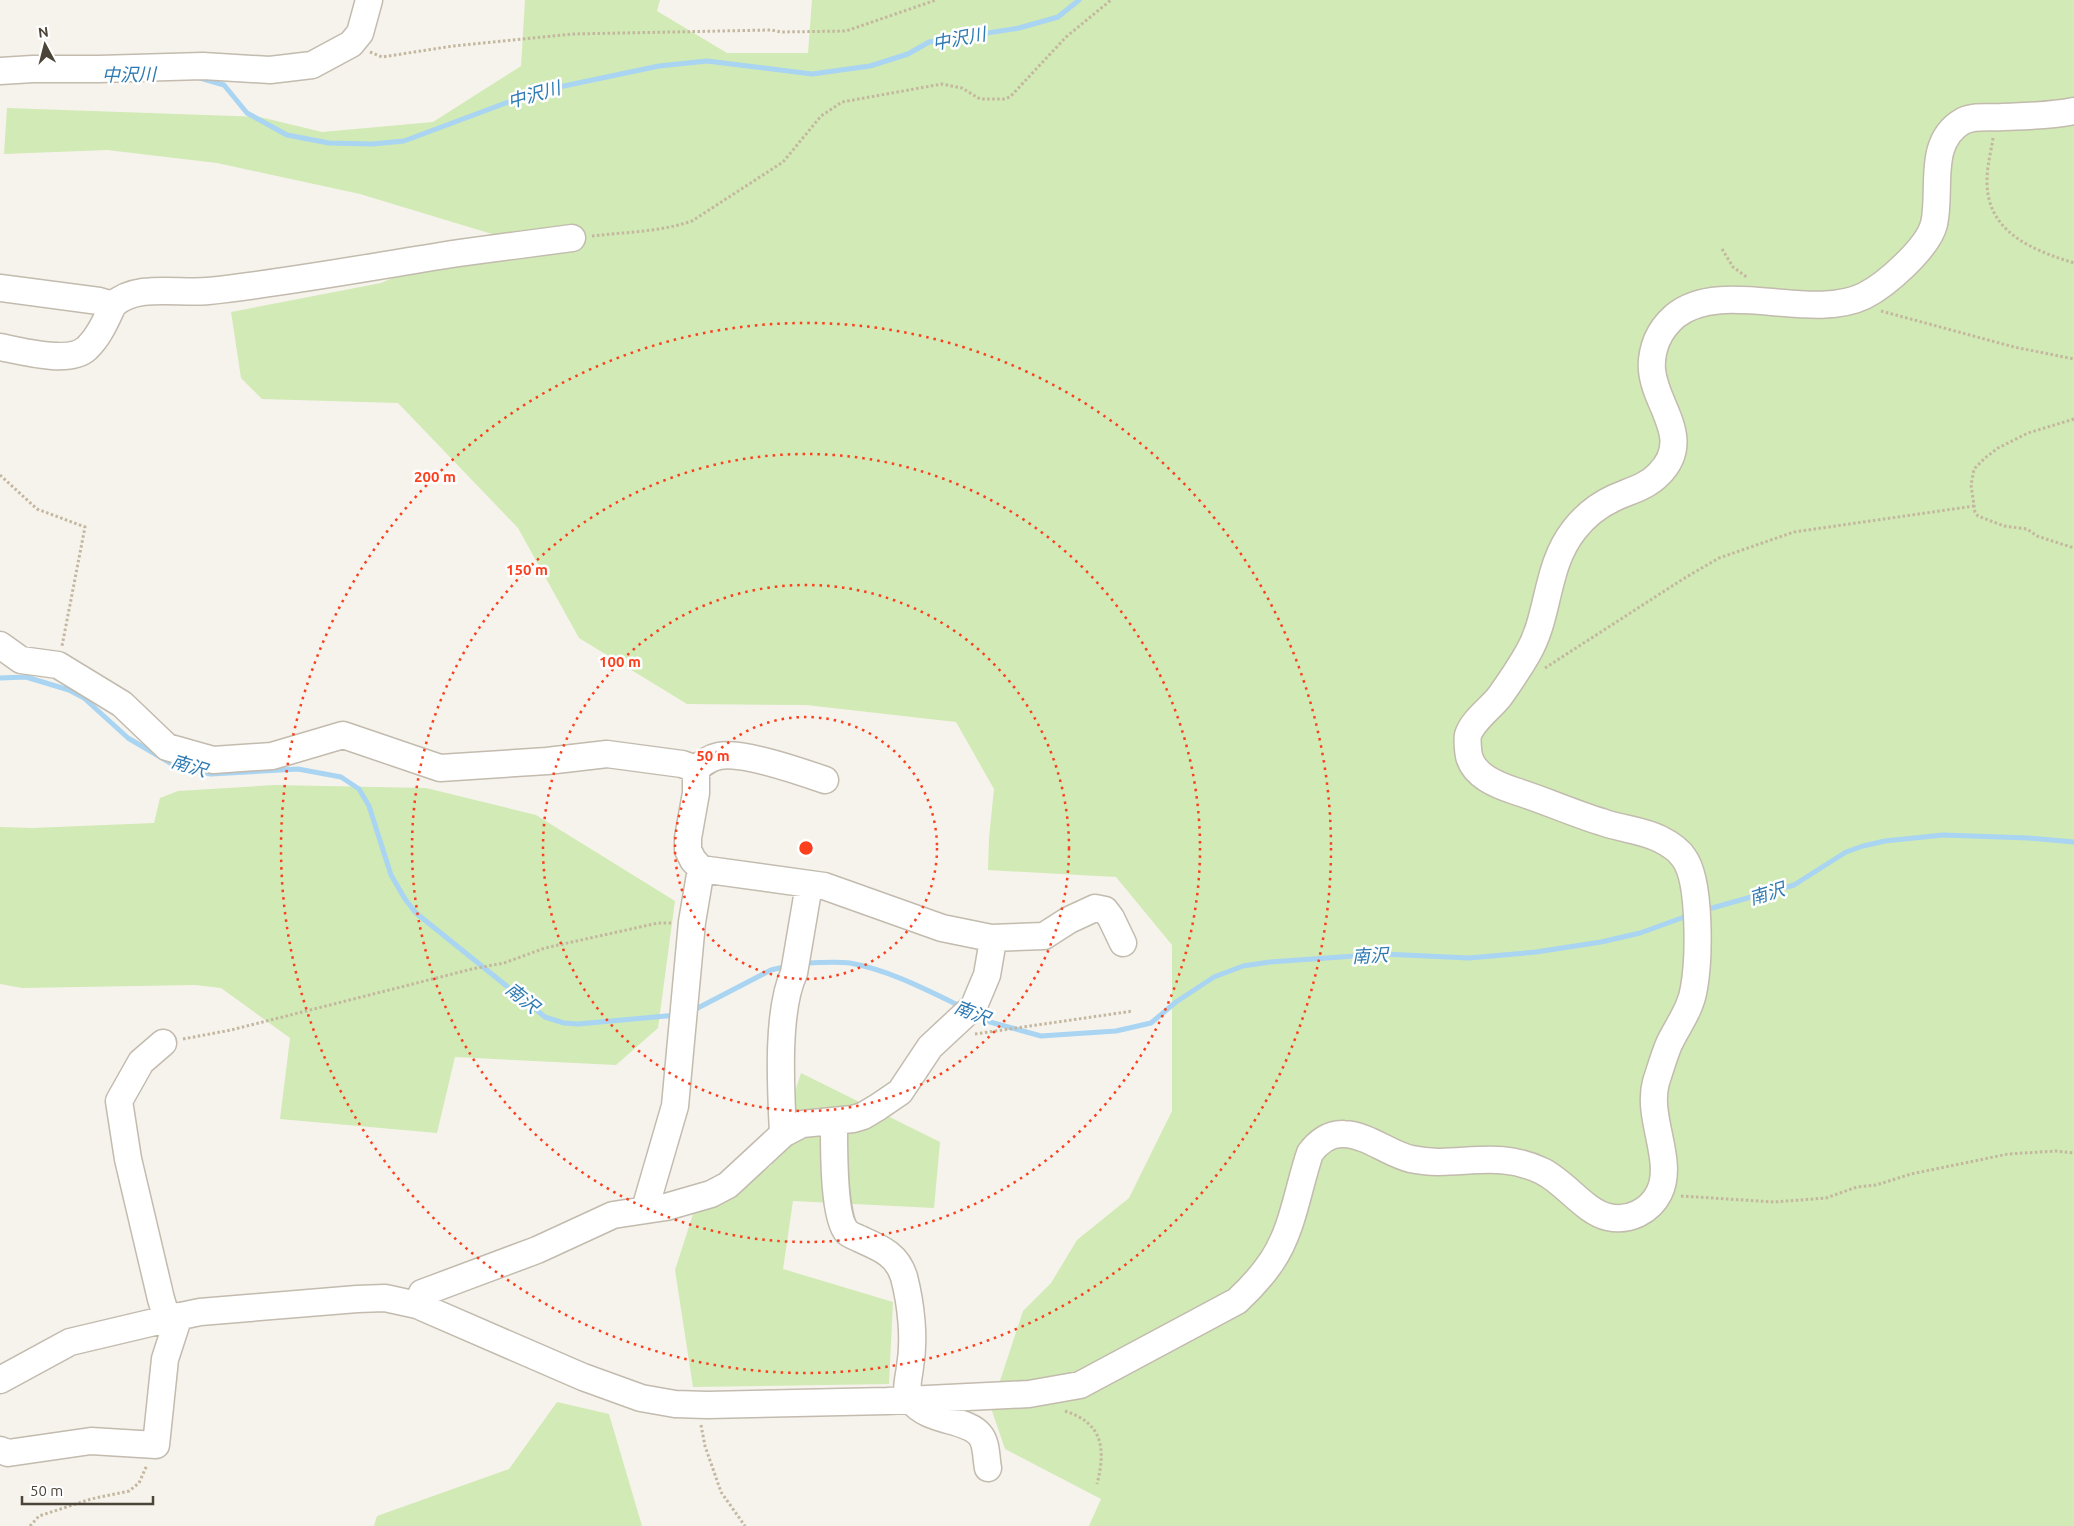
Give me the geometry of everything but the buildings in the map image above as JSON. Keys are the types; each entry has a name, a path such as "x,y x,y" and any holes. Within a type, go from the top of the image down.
{"street":[{"path":"0,72 33,69 203,66 270,70 312,65 351,44 360,32 369,0"},
{"path":"0,1380 70,1342 200,1312 385,1298 416,1305 583,1377 642,1398 676,1404 911,1400 1029,1394 1080,1385 1237,1301 1254,1285 1273,1260 1289,1226 1310,1153 1316,1145 1329,1137 1343,1134 1360,1138 1409,1159 1430,1161 1504,1159 1523,1163 1545,1172 1565,1185 1590,1208 1608,1217 1630,1217 1648,1209 1658,1195 1664,1180 1663,1160 1655,1119 1653,1094 1668,1046 1689,1006 1695,984 1697,937 1695,899 1691,873 1686,859 1662,840 1637,830 1609,825 1498,786 1481,774 1470,762 1467,748 1468,735 1500,696 1531,649 1554,568 1566,541 1578,524 1607,501 1644,485 1658,475 1668,462 1674,432 1655,387 1652,371 1652,356 1664,326 1689,306 1707,302 1817,305 1837,303 1862,297 1903,266 1928,239 1934,225 1938,185 1938,158 1948,133 1961,122 1974,117 2051,115 2074,111"},
{"path":"0,347 48,356 77,354 86,350 101,330 113,305 120,299 149,292 206,291 326,276 460,253 572,238"},
{"path":"0,288 99,301 113,305"},
{"path":"0,646 21,660 58,665 122,704 167,747 213,760 272,756 343,735 440,768 547,761 607,754 682,764 696,770"},
{"path":"825,780 788,767 732,756 720,756 704,761 696,770 696,793 688,838 688,850 693,860 701,869 824,886 942,928 991,938 1044,936 1070,920 1095,908 1105,910 1123,943"},
{"path":"645,1209 675,1106 692,922 701,869"},
{"path":"782,1134 781,1091 785,1004 794,973 808,884"},
{"path":"416,1305 422,1293 537,1250 613,1215 666,1207 711,1194 728,1185 782,1134 802,1124 863,1116 894,1098 930,1047 974,1006 990,959 991,938"},
{"path":"0,1450 8,1453 91,1440 156,1445 165,1359 173,1318 161,1299 128,1159 119,1101 141,1062 163,1043"},
{"path":"834,1120 836,1174 842,1224 847,1233 887,1252 896,1260 903,1274 908,1296 911,1327 911,1364 906,1391 911,1400 924,1412 971,1429 980,1435 984,1445 988,1468"}],"path":[{"path":"351,44 382,57 453,46 572,34 771,30 781,32 846,31 936,0"},
{"path":"572,238 650,231 679,226 692,221 783,162 821,116 842,102 942,84 962,88 980,99 1004,99 1010,97 1066,37 1111,0"},
{"path":"1993,118 1993,139 1987,180 1990,207 1993,213 2005,229 2017,238 2032,247 2074,264"},
{"path":"1874,309 2014,347 2074,359"},
{"path":"2074,419 2028,432 1998,448 1974,469 1972,476 1974,506 1978,516 2004,526 2028,529 2037,536 2074,548"},
{"path":"0,475 37,509 84,527 58,665"},
{"path":"1542,670 1682,579 1719,558 1794,532 1974,506"},
{"path":"163,1043 231,1030 472,968 504,963 545,948 658,923 692,922"},
{"path":"973,1034 1133,1012"},
{"path":"1658,1195 1774,1202 1826,1198 1857,1187 1876,1185 1911,1174 2008,1154 2074,1153"},
{"path":"699,1404 706,1446 721,1492 745,1526"},
{"path":"1058,1410 1076,1414 1094,1428 1102,1454 1102,1464 1097,1484"},
{"path":"30,1526 39,1516 91,1499 129,1490 139,1483 156,1445"}],"green space":[{"path":"525,0 660,0 657,11 727,53 808,53 812,0 2074,0 2074,1526 1089,1526 1101,1499 1005,1449 991,1408 1023,1311 1051,1283 1077,1240 1129,1198 1172,1111 1172,945 1116,877 988,870 994,789 956,722 806,705 687,704 579,638 518,528 398,403 262,399 241,378 231,312 381,283 492,234 360,194 217,163 107,150 4,154 7,108 260,117 322,132 433,122 521,66"},
{"path":"274,785 426,788 536,815 675,901 658,1028 616,1065 455,1057 437,1133 280,1119 290,1038 221,988 195,985 22,988 0,984 0,827 32,828 154,823 160,798 178,791"},
{"path":"801,1073 940,1142 934,1208 793,1201 783,1269 893,1302 889,1384 693,1387 675,1270 695,1208 771,1166"},
{"path":"557,1402 609,1414 642,1526 374,1526 377,1516 509,1469"}],"waterway":[{"name":"中沢川","path":"200,78 224,85 247,113 287,135 329,143 372,144 404,141 535,92 659,66 707,61 812,74 870,66 908,54 929,42 1019,28 1058,17 1079,0"},
{"name":"南沢","path":"0,678 26,677 69,690 84,698 128,738 177,767 211,774 298,769 341,777 359,789 369,806 391,875 416,913 545,1017 564,1023 578,1024 677,1015"},
{"name":"南沢","path":"1705,910 1794,885 1846,852 1885,841 1943,835 2028,838 2074,842"},
{"name":"南沢","path":"975,1016 1041,1036 1116,1031 1151,1023 1176,1002 1214,977 1243,966 1270,962 1383,954 1469,958 1536,952 1601,942 1640,933 1690,915"},
{"name":"南沢","path":"804,963 844,962 865,966 908,981 962,1007"},
{"name":"南沢","path":"692,1011 771,970 788,966"}]}
